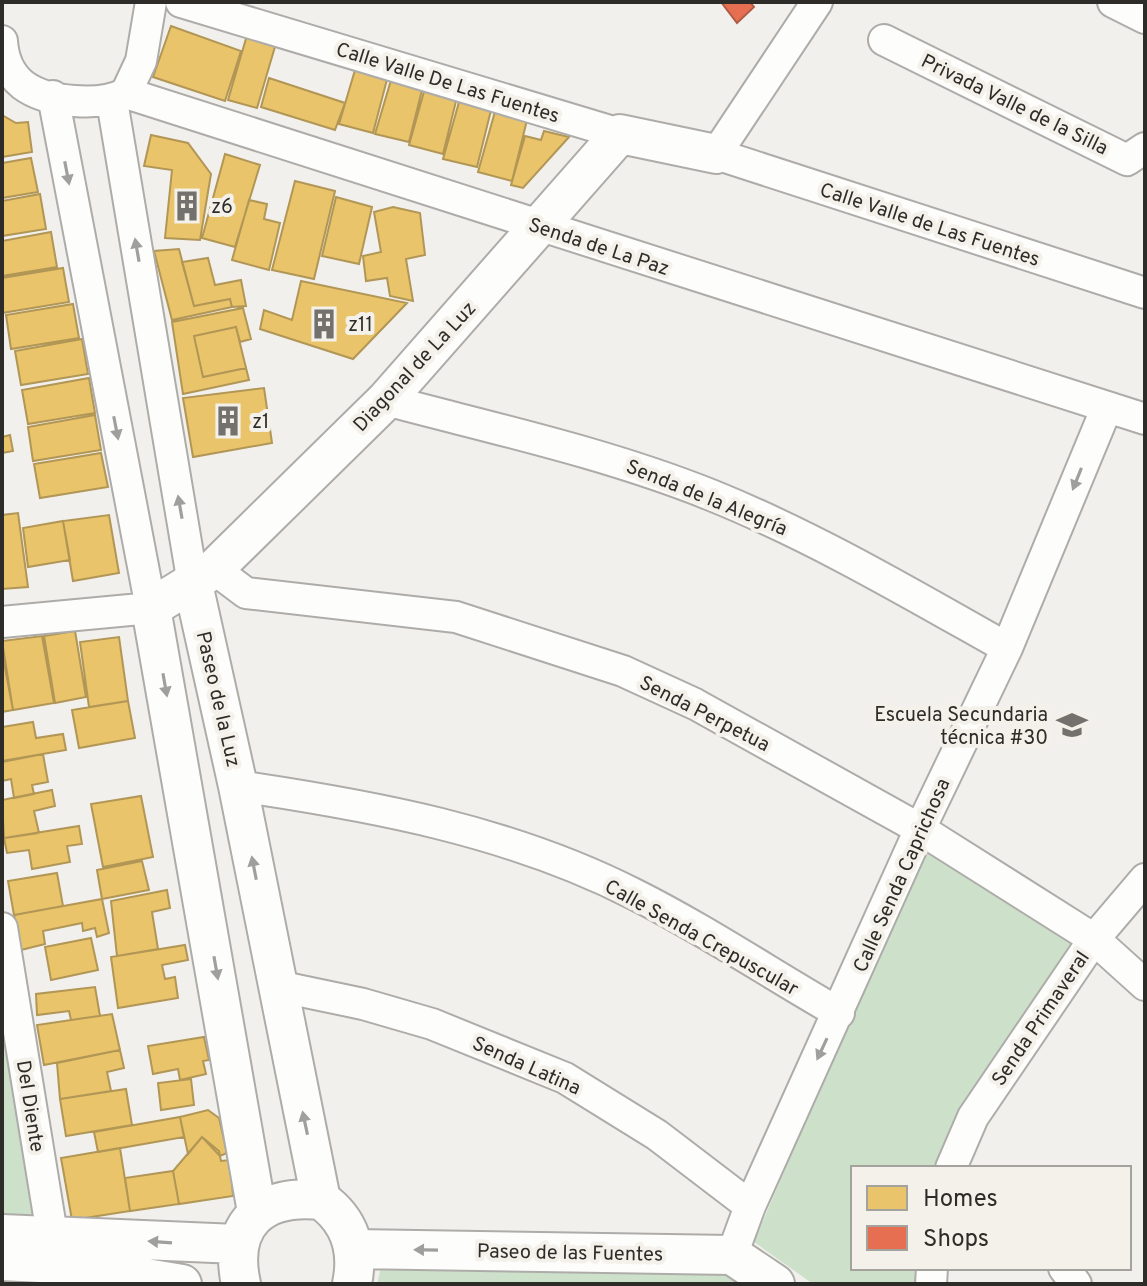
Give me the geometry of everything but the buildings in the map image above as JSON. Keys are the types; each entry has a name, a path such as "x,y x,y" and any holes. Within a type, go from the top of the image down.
{"street":[{"path":"119,97 141,61 151,2"},
{"name":"Calle Valle De Las Fuentes","path":"181,2 620,134 716,154"},
{"path":"716,154 817,2"},
{"path":"1113,2 1145,18"},
{"name":"Privada Valle de la Silla","path":"884,40 1127,160 1145,148"},
{"path":"2,41 3,57 13,75 24,86 53,96 151,608 257,1212"},
{"name":"Senda de La Paz","path":"53,96 119,97 1145,419"},
{"name":"Paseo de la Luz","path":"119,97 238,786 277,986 321,1200 337,1214 354,1266"},
{"name":"Diagonal de La Luz","path":"204,576 386,400 620,134"},
{"name":"Calle Valle de Las Fuentes","path":"716,154 1145,293"},
{"name":"Senda de la Alegría","path":"386,400 620,462 711,495 796,532 1007,648"},
{"name":"Calle Senda Caprichosa","path":"732,1255 750,1206 920,829 1007,648 1107,407"},
{"path":"2,622 151,608 204,576"},
{"name":"Senda Perpetua","path":"204,576 246,593 456,617 623,671 695,704 920,829 1094,939 1145,985"},
{"name":"Calle Senda Crepuscular","path":"238,786 426,819 544,856 634,894 839,1013"},
{"name":"Senda Primaveral","path":"961,1161 973,1117 1094,939 1145,879"},
{"name":"Del Diente","path":"2,928 59,1261"},
{"name":"Senda Latina","path":"277,986 363,1004 432,1024 565,1078 657,1135 750,1206"},
{"path":"241,1284 237,1244 245,1226 257,1212 288,1200 321,1200"},
{"path":"2,1234 59,1261 182,1284"},
{"path":"2,1261 59,1261 237,1244"},
{"path":"732,1255 775,1284"},
{"name":"Paseo de las Fuentes","path":"354,1266 732,1255"}],"green space":[{"path":"924,841 1078,941 954,1121 943,1166 851,1166 851,1270 920,1270 918,1284 813,1284 754,1242"},
{"path":"2,963 55,1284 2,1284"},
{"path":"383,1259 719,1261 762,1284 377,1284"}],"place":[{"name":"z6","path":"187,206"},
{"name":"z11","path":"324,324"},
{"name":"z1","path":"228,421"},
{"name":"Escuela Secundaria técnica #30","path":"1072,725"}]}
